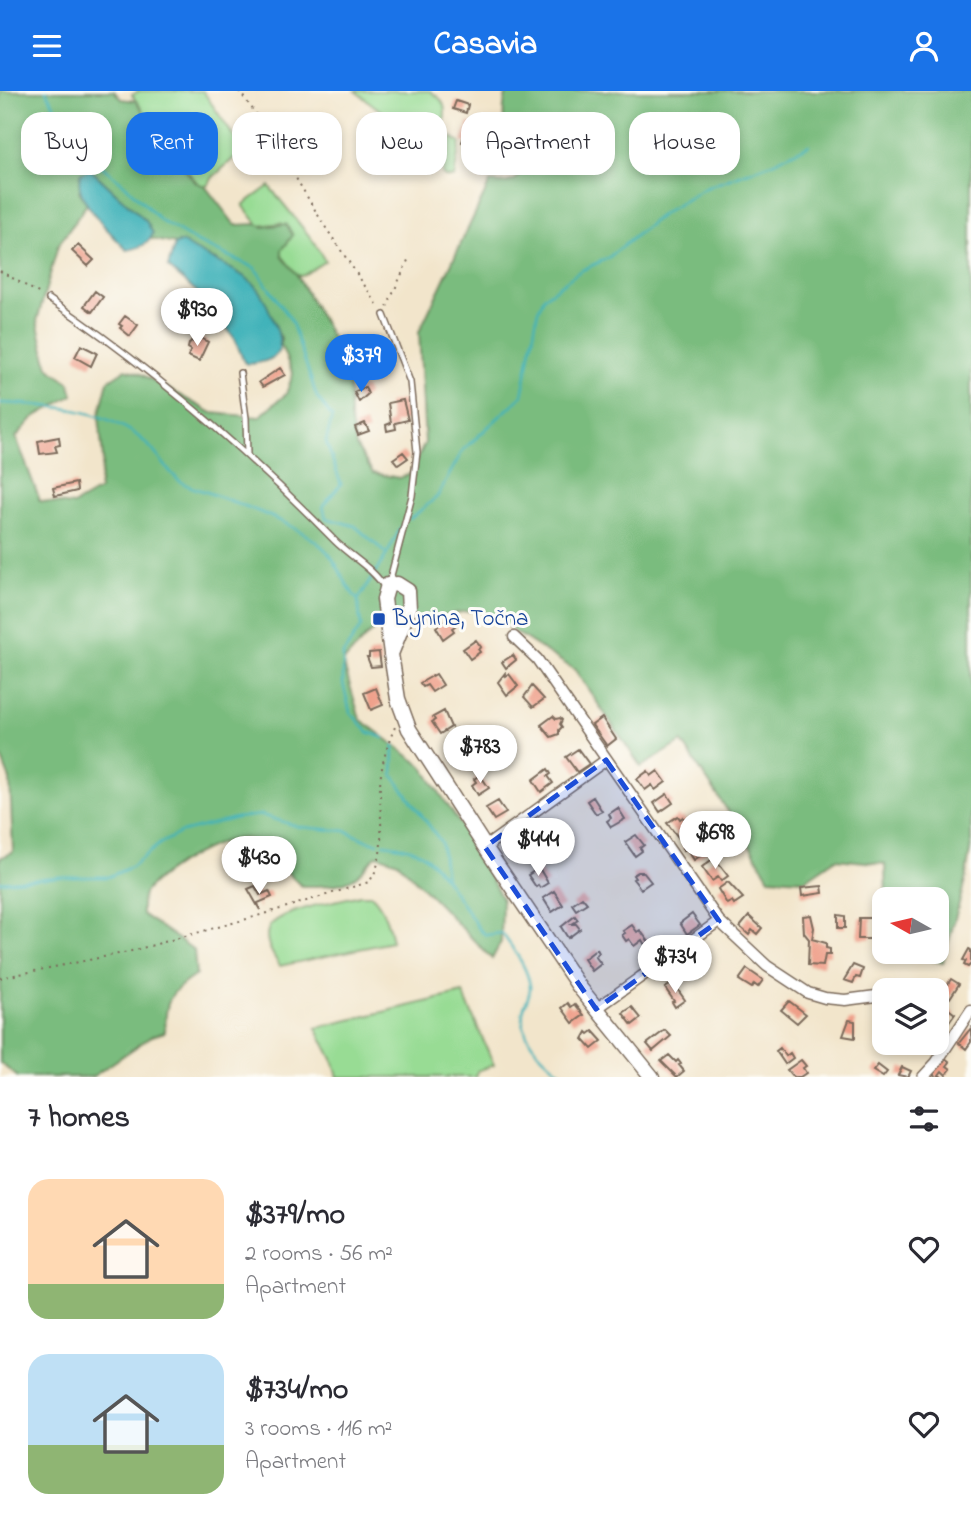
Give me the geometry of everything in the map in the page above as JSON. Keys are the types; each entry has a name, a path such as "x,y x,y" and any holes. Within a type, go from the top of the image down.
{"street":[{"path":"391,655 409,609 408,591 397,584 384,584 384,599 391,655 398,699 409,729 596,1009 652,1077"},
{"path":"514,636 537,659 719,921 767,966 808,993 845,1000 872,997"},
{"path":"485,846 606,760"},
{"path":"596,1009 719,921"},
{"path":"923,1077 936,1063 971,1010"}],"lane":[{"path":"49,299 112,341 156,376 247,455 339,545 384,584 412,496 417,452 410,382 384,315"},
{"path":"240,373 246,418 247,455"}],"path":[{"path":"239,91 263,123 324,225 384,315"},
{"path":"384,315 409,258"},
{"path":"0,271 49,299"},
{"path":"0,978 128,952 369,882 375,875 382,833 380,784 391,737"}],"highlighted area":[{"path":"606,760 719,921 596,1009 485,847"}],"green space":[{"path":"0,91 114,91 121,99 136,101 144,112 126,112 126,175 189,175 195,182 205,186 235,225 256,224 263,227 286,224 293,235 282,250 282,256 297,275 349,368 350,418 356,446 373,473 399,478 410,474 425,443 419,332 490,182 509,182 519,175 615,175 615,112 504,112 507,91 971,91 971,845 965,881 949,941 949,887 886,887 885,864 836,859 805,880 769,878 682,742 641,767 575,670 479,609 380,627 368,635 343,662 360,719 422,766 466,833 502,899 501,942 492,959 398,862 378,855 358,875 346,882 302,886 255,841 229,841 180,863 153,883 143,897 142,914 194,950 196,975 179,987 170,998 165,1032 152,1036 92,1077 18,1077 0,1063 0,858 13,852 10,780 0,754","holes":["21,112 112,112 112,175 96,175 146,221 152,233 151,239 175,244 182,242 196,252 216,260 281,337 281,346 293,374 286,394 259,417 212,413 141,374 126,369 108,381 99,416 103,459 99,490 73,505 40,501 16,437 33,418 73,395 69,382 48,367 37,321 58,246 87,204 79,191 88,175 21,175"]},
{"path":"139,91 203,91 217,112 144,112 132,95"},
{"path":"355,91 430,91 441,99 445,108 445,112 382,112"},
{"path":"218,113 232,134 232,160 218,172"},
{"path":"452,137 460,143 454,178 443,175 447,175 447,156"},
{"path":"191,175 215,175 208,185 201,187"},
{"path":"269,186 311,238 325,261 302,276 297,275 282,256 282,250 290,239 281,223 259,226 243,205"},
{"path":"360,895 371,895 383,910 392,942 280,966 267,939 272,923 294,912"},
{"path":"463,993 494,1065 477,1071 476,1077 338,1077 316,1028"}],"water":[{"path":"81,175 96,175 146,221 153,233 151,237 139,247 127,250 94,214 81,193"},
{"path":"182,242 241,274 257,288 268,306 279,336 279,351 275,356 260,363 244,362 235,339 204,298 168,267 175,244"}],"building":[{"path":"456,101 468,105 466,112 453,109"},
{"path":"78,245 94,260 88,266 72,251"},
{"path":"95,291 103,297 92,312 84,306"},
{"path":"125,316 138,325 130,336 119,324"},
{"path":"197,336 208,342 199,361 188,356 191,350 188,348 189,344 194,342"},
{"path":"81,345 97,353 91,366 75,357"},
{"path":"280,368 285,375 263,387 259,382"},
{"path":"365,387 368,394 359,402 354,392"},
{"path":"403,400 408,420 395,423 396,429 387,431 386,425 391,423 388,403"},
{"path":"365,423 369,431 358,435 355,427"},
{"path":"59,437 60,445 55,446 57,452 40,454 38,441"},
{"path":"403,452 408,458 398,465 393,459"},
{"path":"76,483 77,491 55,496 53,488"},
{"path":"450,618 455,626 452,628 454,631 443,639 436,627"},
{"path":"476,640 481,647 478,649 480,652 470,659 463,649"},
{"path":"379,652 381,666 371,667 367,657 369,653"},
{"path":"513,655 516,660 506,668 502,662"},
{"path":"505,673 506,676 509,674 518,686 507,695 498,682"},
{"path":"436,674 443,685 432,692 427,685 423,687 420,683"},
{"path":"532,686 544,699 533,707 524,697"},
{"path":"376,688 383,705 371,710 364,693"},
{"path":"444,711 451,727 440,734 432,722 435,720 433,717"},
{"path":"553,716 562,720 562,727 559,734 551,737 541,725"},
{"path":"602,718 616,739 607,746 592,725"},
{"path":"463,745 474,762 463,769 452,752"},
{"path":"578,749 589,764 577,772 566,757"},
{"path":"548,769 551,774 548,776 553,783 541,792 533,780"},
{"path":"648,771 651,776 658,771 666,782 655,790 652,785 645,790 637,779"},
{"path":"480,775 489,788 478,795 472,785 476,782 474,779"},
{"path":"667,794 673,803 660,812 654,803"},
{"path":"593,797 602,811 596,814 587,801"},
{"path":"498,801 506,813 494,820 486,808"},
{"path":"618,808 625,819 611,827 607,821 611,818 609,814"},
{"path":"678,816 680,819 683,817 690,828 678,837 667,823"},
{"path":"636,835 644,845 640,848 642,851 635,856 625,842"},
{"path":"520,838 529,853 517,857 509,845"},
{"path":"694,838 696,841 699,839 707,851 694,860 687,849 684,850 683,845"},
{"path":"252,853 256,858 254,863 237,874 233,867"},
{"path":"714,858 728,876 721,881 718,877 712,881 702,867"},
{"path":"539,868 548,883 540,888 538,885 536,887 528,875"},
{"path":"643,872 651,882 641,889 633,879 633,875"},
{"path":"728,882 743,898 734,904 732,901 727,904 718,889"},
{"path":"255,886 260,895 269,891 272,897 258,903 260,910 248,889"},
{"path":"822,886 823,893 802,896 801,888"},
{"path":"554,891 563,905 552,912 543,898"},
{"path":"582,897 587,903 576,910 572,904"},
{"path":"692,914 700,925 687,934 680,923"},
{"path":"811,915 814,928 812,939 826,943 826,948 830,949 830,955 825,955 823,966 808,965 809,939 804,933 803,916"},
{"path":"838,915 845,916 845,928 838,928"},
{"path":"575,916 578,920 572,924 576,924 580,929 568,938 561,927"},
{"path":"749,916 762,928 757,934 752,930 749,935 740,927"},
{"path":"859,918 871,918 871,939 858,939"},
{"path":"632,925 637,932 640,930 649,942 645,945 642,940 634,946 629,939 626,941 622,935 625,933 623,931"},
{"path":"597,949 599,953 595,956 601,964 592,971 584,959"},
{"path":"969,949 971,964 968,967 963,960"},
{"path":"853,965 863,969 860,978 856,977 853,983 844,980"},
{"path":"747,969 763,980 758,987 754,984 752,988 739,980"},
{"path":"951,979 959,984 950,998 949,997"},
{"path":"673,983 685,1000 675,1007 665,988"},
{"path":"789,1001 806,1014 797,1023 781,1010"},
{"path":"568,1003 571,1007 575,1004 584,1015 573,1023 562,1008"},
{"path":"632,1007 641,1018 632,1025 623,1013"},
{"path":"949,1009 955,1014 949,1022"},
{"path":"849,1020 855,1021 855,1038 843,1036"},
{"path":"971,1028 971,1042 966,1049 959,1043"},
{"path":"665,1030 671,1036 653,1051 647,1044"},
{"path":"593,1031 602,1041 592,1049 583,1039 587,1032 589,1034"},
{"path":"780,1048 786,1056 790,1053 793,1058 785,1064 776,1051"},
{"path":"669,1055 676,1062 678,1060 684,1071 677,1077 661,1061"},
{"path":"945,1058 950,1062 947,1066 951,1069 946,1075 942,1071 939,1075 942,1077 937,1077 932,1073"},
{"path":"801,1060 806,1066 803,1068 806,1073 793,1077 787,1070"},
{"path":"878,1065 887,1072 883,1077 873,1071"},
{"path":"902,1067 911,1071 908,1077 898,1075"}],"waterway":[{"path":"46,91 77,146 125,185 161,221 197,242 255,268 291,320 317,397 332,417 326,442 341,484 323,506 326,518 355,526 387,554 358,600 361,627 343,654 343,683 350,712 368,732 384,738"},
{"path":"410,519 437,497 463,450 522,396 538,311 544,297 580,271 608,258 661,215 705,188 770,164 809,145"},
{"path":"0,403 78,411 96,415 131,431 155,452 181,482 275,518 319,544 333,559 357,599"},
{"path":"387,554 401,527"},
{"path":"394,745 393,775 441,842 446,880 480,930 486,935 502,933 519,958 530,986 523,1012 526,1032 536,1050 567,1077"},
{"path":"0,882 59,877 108,877 131,867 161,843 182,832 236,818 261,815 300,827 346,831 378,843"},
{"path":"384,844 419,852 444,878"}],"place":[{"name":"Bynina, Točna","path":"379,619"}]}
